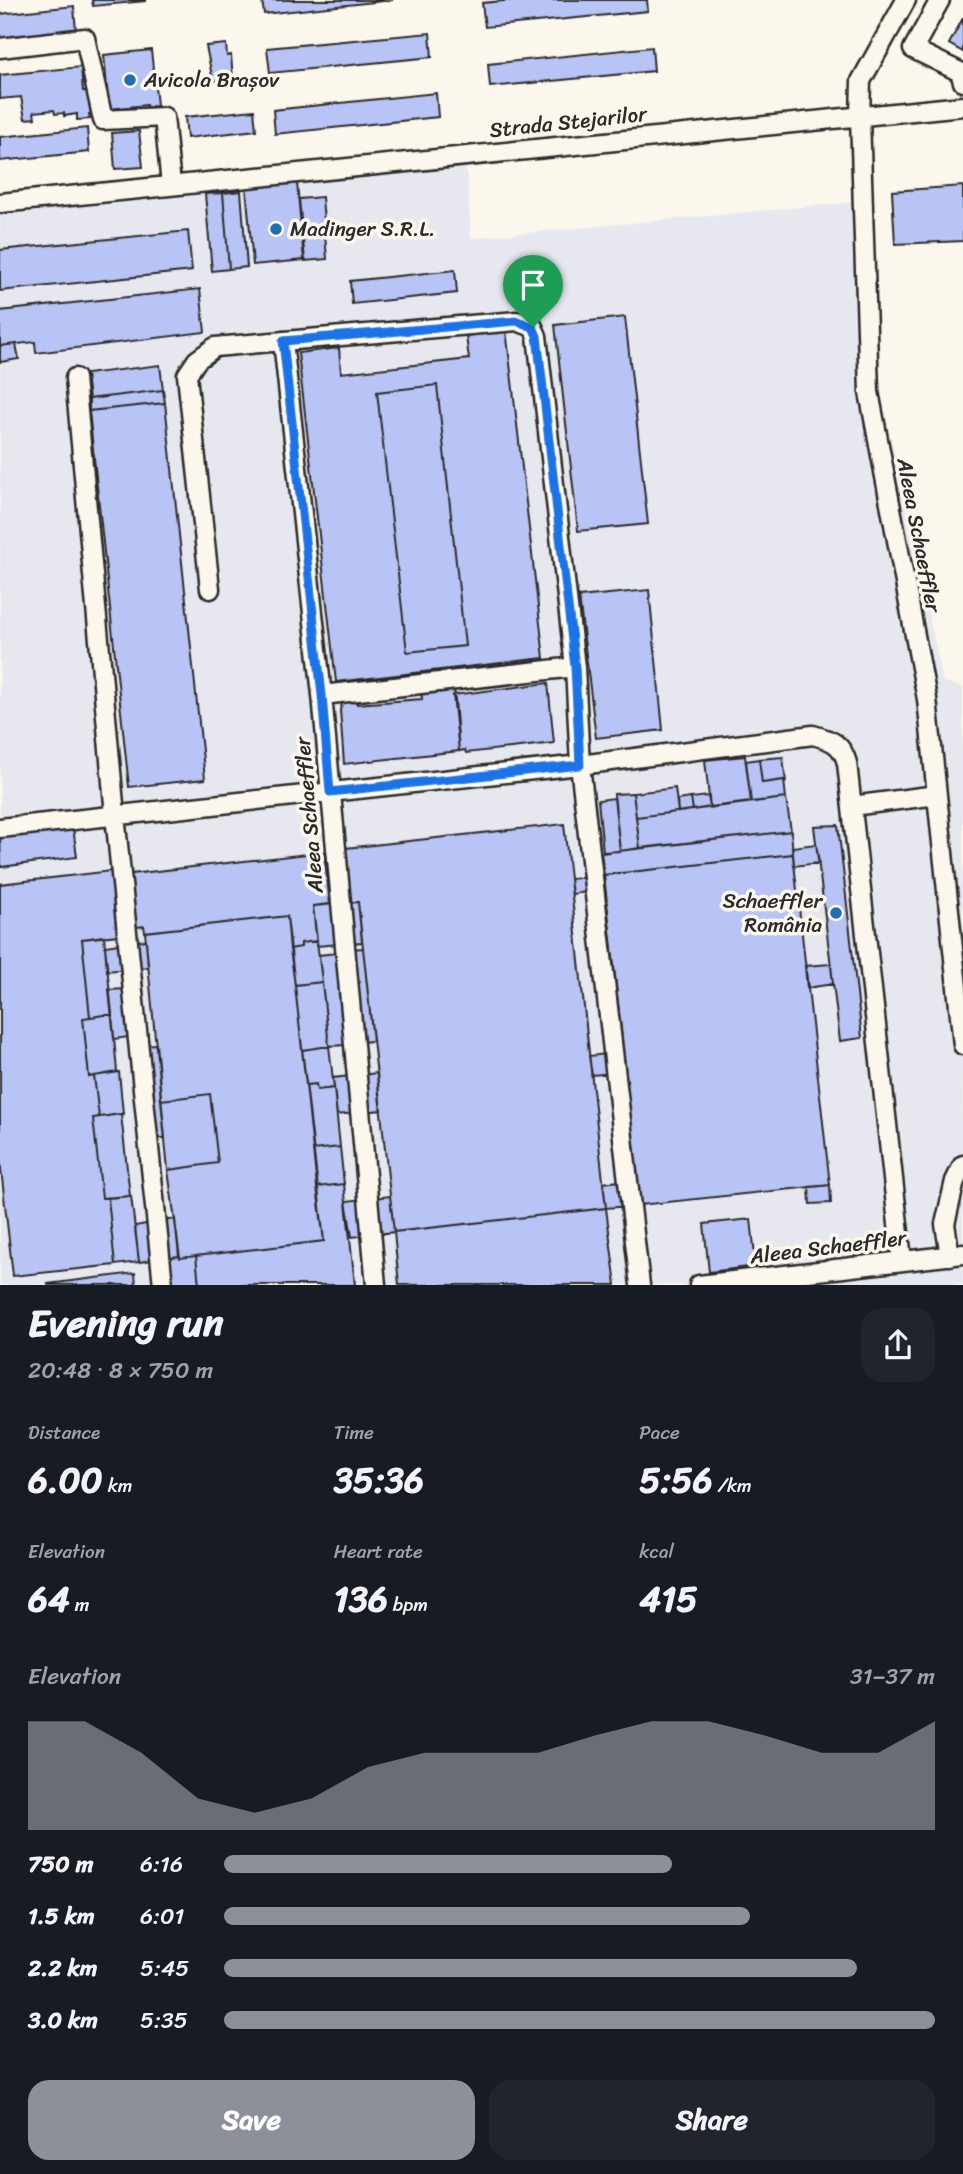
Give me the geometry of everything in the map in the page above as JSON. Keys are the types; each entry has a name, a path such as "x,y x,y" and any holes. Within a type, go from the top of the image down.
{"street":[{"path":"860,117 861,81 906,0"},
{"path":"940,0 913,49 960,72 963,82"},
{"path":"0,48 85,38 103,120 164,117 172,185"},
{"path":"938,109 953,90 963,88"},
{"name":"Strada Stejarilor","path":"0,203 963,106"},
{"name":"Aleea Schaeffler","path":"860,117 869,392 928,699 963,1045"},
{"path":"210,589 187,375 197,360 215,347 517,321 533,327 537,336 575,667 580,765 640,1285"},
{"name":"Aleea Schaeffler","path":"283,341 322,695 376,1285"},
{"path":"75,379 115,814 163,1285"},
{"path":"322,695 575,667"},
{"path":"0,828 580,765 813,736 832,740 843,750 847,763 901,1261"},
{"path":"852,806 937,795"},
{"path":"956,1255 945,1224 963,1165"},
{"name":"Aleea Schaeffler","path":"699,1285 956,1255"}],"shaded area":[{"path":"466,160 471,238 856,202 881,392 943,681 963,688 963,1285 0,1285 0,210"}],"building":[{"path":"92,0 145,0 145,1 93,6"},
{"path":"262,0 393,0 264,14"},
{"path":"514,0 647,0 648,11 485,27 482,3"},
{"path":"74,6 76,32 0,39 0,14"},
{"path":"963,18 963,52 949,44"},
{"path":"430,33 432,57 270,73 267,48"},
{"path":"226,44 227,56 231,55 233,79 213,81 206,46"},
{"path":"652,47 654,71 490,87 488,64"},
{"name":"Avicola Brașov","path":"151,50 157,105 147,108 146,105 109,109 104,55"},
{"path":"81,67 83,91 90,91 93,113 89,114 90,119 77,120 77,114 64,116 64,113 55,114 54,110 34,112 35,118 25,119 21,97 0,99 0,75"},
{"path":"436,93 438,117 275,134 273,110"},
{"path":"254,110 256,130 187,138 185,117"},
{"path":"87,128 89,152 0,161 0,137"},
{"path":"139,131 143,167 115,169 112,133"},
{"name":"Madinger S.R.L.","path":"297,183 304,260 253,265 246,187"},
{"path":"963,186 963,241 895,244 892,191"},
{"path":"241,191 247,267 229,269 223,193"},
{"path":"223,193 229,269 212,271 205,194"},
{"path":"322,197 327,259 305,261 299,199"},
{"path":"188,231 192,271 0,291 0,250"},
{"path":"455,270 457,293 352,304 350,281"},
{"path":"200,289 205,332 36,353 35,342 0,346 0,311"},
{"path":"625,317 648,524 578,531 555,325"},
{"path":"506,329 544,658 336,682 298,353 339,348 341,373 469,359 466,336"},
{"path":"16,344 19,359 0,362 0,346"},
{"path":"160,365 163,390 89,399 86,374"},
{"path":"437,385 465,646 407,652 377,392"},
{"path":"163,390 165,403 89,411 89,399"},
{"path":"165,403 205,779 129,787 89,411"},
{"path":"649,590 663,730 596,738 579,597"},
{"path":"548,683 554,743 466,753 465,750 459,751 453,695"},
{"path":"454,687 459,751 344,764 340,710 343,701 356,698 357,704 422,699 421,691"},
{"path":"745,756 751,802 710,807 705,760"},
{"path":"783,757 786,783 784,780 762,783 759,759"},
{"path":"759,759 762,783 784,780 786,798 751,802 746,761"},
{"path":"675,788 678,812 636,817 633,793"},
{"path":"633,793 640,848 620,851 614,794"},
{"path":"708,796 710,807 693,810 691,798"},
{"path":"614,798 620,851 603,852 598,800"},
{"path":"691,798 693,810 678,812 677,800"},
{"path":"786,798 791,831 640,848 636,817"},
{"path":"564,824 606,1208 394,1232 358,902 342,904 337,849"},
{"name":"Schaeffler România","path":"838,825 862,1038 840,1041 814,826"},
{"path":"73,827 77,857 1,867 0,836"},
{"path":"791,831 793,854 604,875 601,853"},
{"path":"816,844 819,863 794,866 792,847"},
{"path":"324,852 330,904 313,906 317,941 301,943 301,947 290,949 287,916 145,932 144,926 129,928 123,875"},
{"path":"793,854 830,1185 640,1205 604,875"},
{"path":"111,871 118,935 82,939 90,1017 83,1018 89,1077 94,1076 99,1117 93,1118 102,1198 108,1198 115,1265 13,1276 0,1160 0,884"},
{"path":"604,875 605,890 572,894 570,879"},
{"path":"358,902 362,942 317,946 313,906"},
{"path":"287,916 324,1241 180,1258 168,1170 218,1163 210,1094 161,1100 145,932"},
{"path":"104,936 112,1014 90,1017 82,939"},
{"path":"146,940 148,967 107,971 105,946"},
{"path":"317,941 322,982 295,985 290,949 301,947 301,943"},
{"path":"363,948 373,1041 360,1042 349,949"},
{"path":"336,953 346,1045 329,1046 319,955"},
{"path":"831,964 833,984 807,988 805,966"},
{"path":"322,982 329,1046 302,1050 295,985"},
{"path":"125,989 130,1037 114,1039 109,990"},
{"path":"112,1014 117,1072 89,1077 83,1018"},
{"path":"156,1044 165,1138 154,1138 144,1045"},
{"path":"329,1046 334,1088 317,1090 316,1084 306,1085 302,1050"},
{"path":"623,1052 625,1072 592,1075 589,1056"},
{"path":"119,1072 123,1114 99,1117 94,1076"},
{"path":"377,1073 381,1110 337,1115 333,1078"},
{"path":"316,1084 317,1090 334,1088 340,1147 313,1150 306,1085"},
{"path":"210,1094 218,1163 168,1170 161,1100"},
{"path":"121,1114 130,1196 102,1198 93,1118"},
{"path":"340,1147 344,1184 317,1187 313,1150"},
{"path":"637,1179 640,1205 606,1208 603,1183"},
{"path":"344,1184 355,1285 199,1285 196,1256 324,1241 317,1187"},
{"path":"830,1185 831,1203 810,1204 809,1187"},
{"path":"131,1196 139,1262 115,1265 108,1198"},
{"path":"390,1196 394,1232 352,1237 346,1201"},
{"path":"606,1208 616,1285 399,1285 394,1232"},
{"path":"175,1219 179,1256 139,1262 135,1226"},
{"path":"751,1219 756,1266 709,1272 704,1224"},
{"path":"196,1256 199,1285 167,1285 163,1258"},
{"path":"135,1273 136,1285 48,1285 48,1284"}],"place":[{"name":"Avicola Brașov","path":"130,80"},
{"name":"Madinger S.R.L.","path":"276,229"},
{"name":"Schaeffler România","path":"836,913"}],"route":[{"path":"517,321 533,327 537,336 575,667 580,765 330,792 283,341 517,321"}]}
